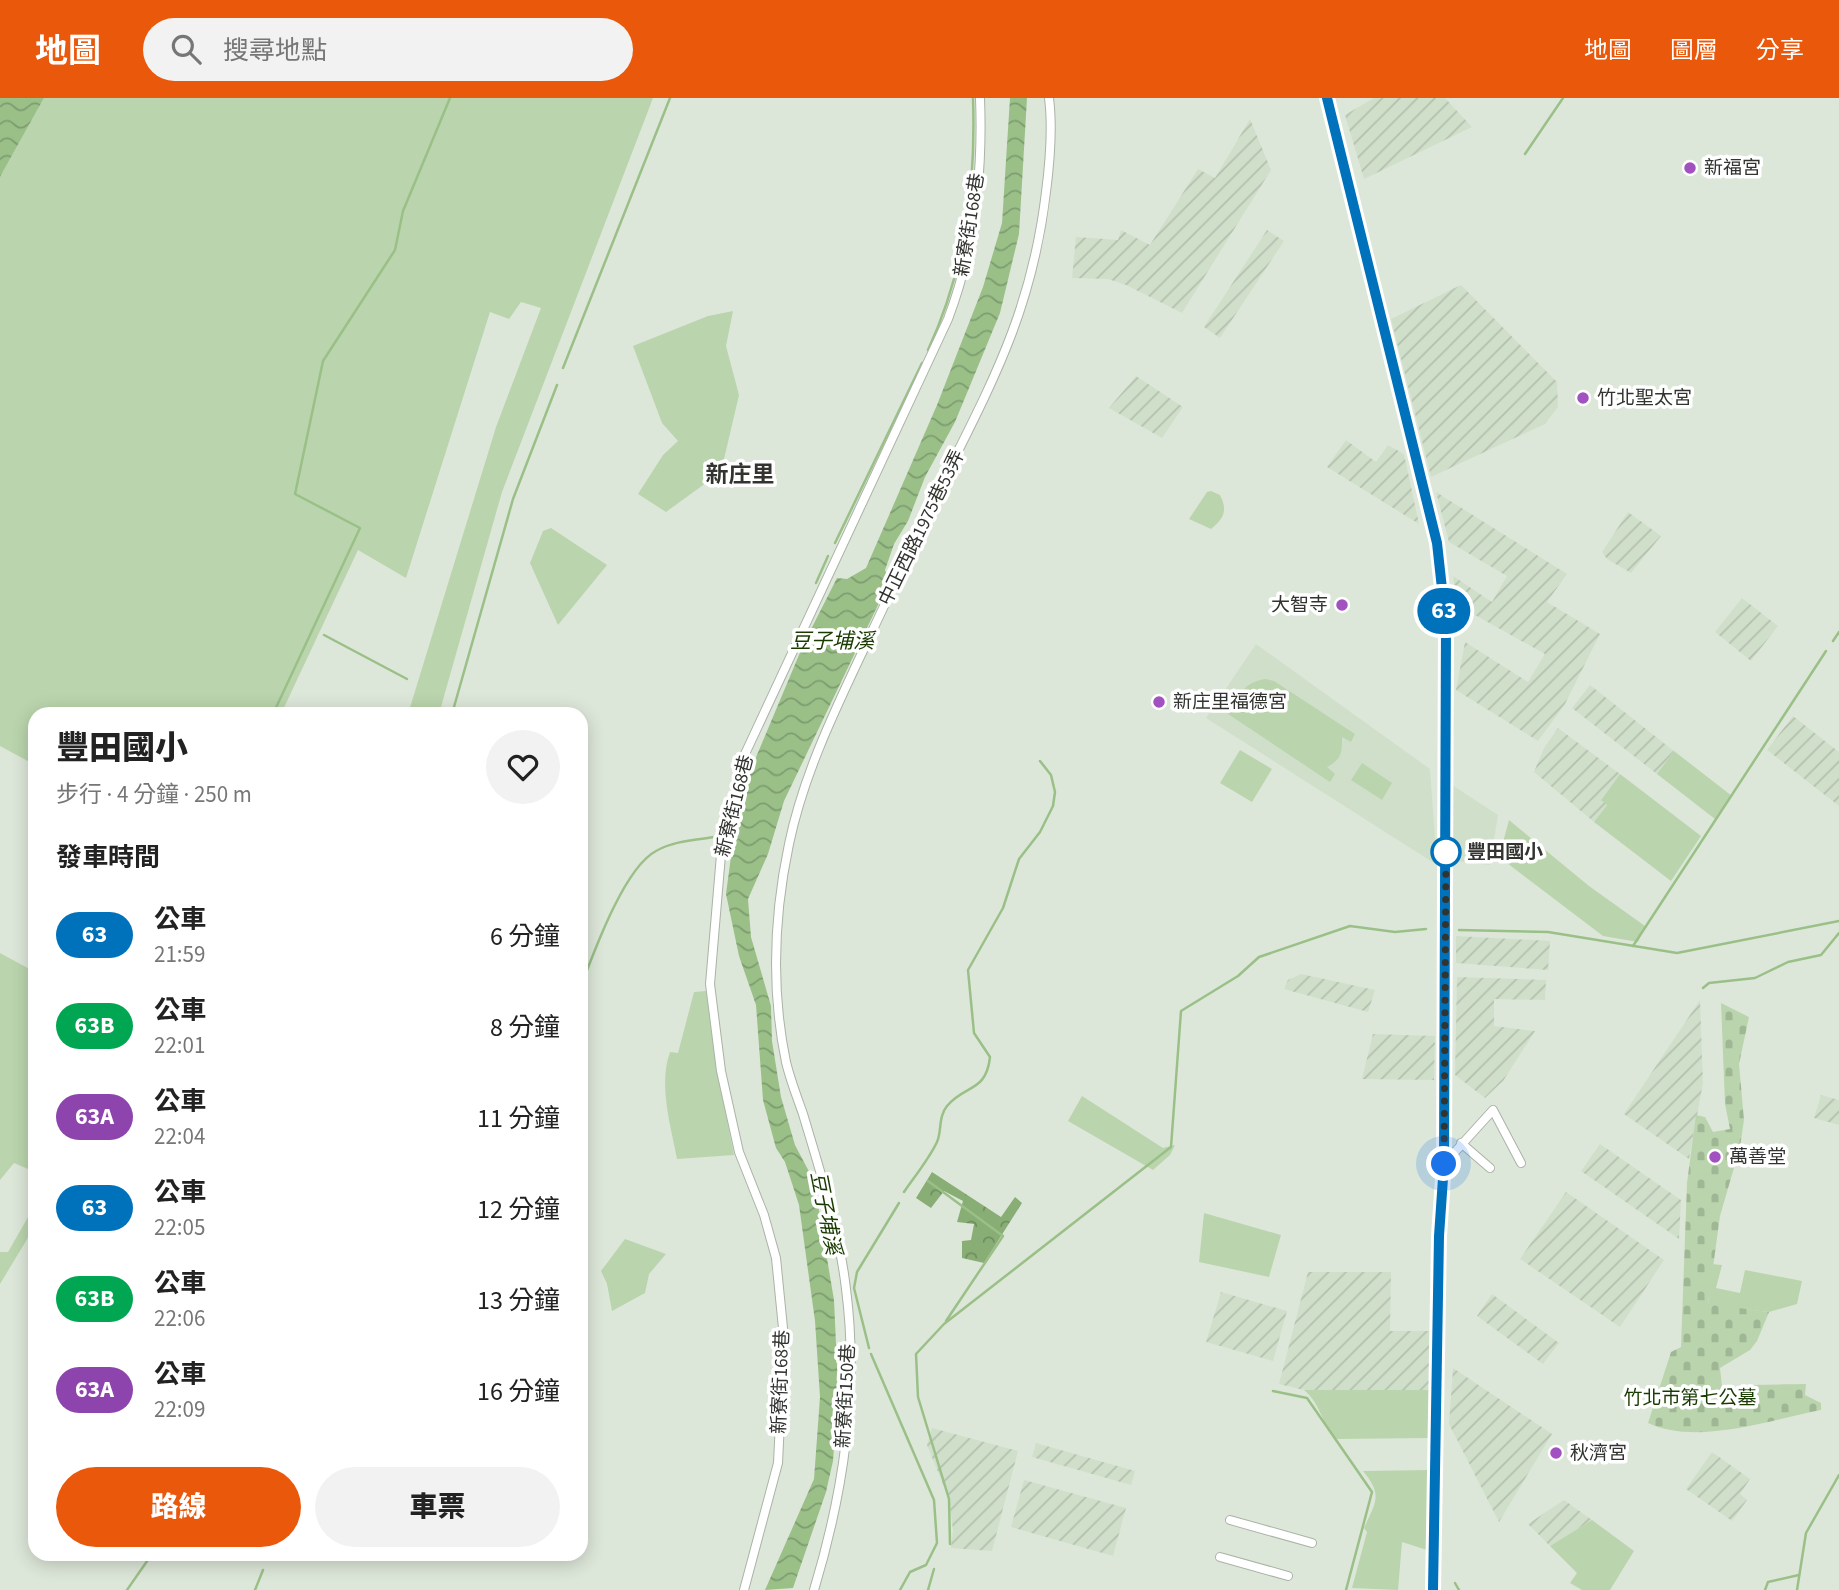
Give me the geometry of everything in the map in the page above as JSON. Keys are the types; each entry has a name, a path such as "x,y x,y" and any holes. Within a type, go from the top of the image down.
{"main road":[{"path":"1327,98 1437,543 1446,625 1444,1164 1439,1236 1433,1590"}],"street":[{"name":"新寮街168巷","path":"744,1590 778,1463 784,1338 776,1258 764,1214 739,1152 722,1072 712,996 722,843 746,754 948,319 963,280 979,192 980,98"},
{"name":"中正西路1975巷53弄","path":"816,1159 786,1063 778,995 777,918 789,841 803,791 830,721 1010,345 1023,307 1041,232 1050,158 1049,98"},
{"path":"1444,1164 1493,1110 1521,1163"},
{"path":"1461,1143 1490,1168"},
{"name":"新寮街150巷","path":"814,1590 842,1474 851,1361 846,1288 831,1212 816,1159"},
{"path":"1230,1520 1312,1543"},
{"path":"1220,1557 1288,1576"}],"shaded area":[{"path":"1374,98 1445,98 1472,127 1364,179 1345,115"},
{"path":"1250,119 1271,170 1182,313 1108,279 1072,278 1076,237 1118,240 1121,230 1150,245 1198,169 1215,178"},
{"path":"1267,230 1284,241 1220,338 1204,327"},
{"path":"1461,285 1557,382 1558,407 1545,424 1431,477 1391,319"},
{"path":"1136,376 1183,407 1162,438 1109,408"},
{"path":"1346,440 1376,462 1388,445 1404,454 1419,524 1327,467"},
{"path":"1436,492 1567,574 1547,602 1600,634 1565,704 1538,741 1456,690 1465,642 1528,682 1545,654 1457,605 1453,576 1492,602 1507,576 1449,542"},
{"path":"1628,512 1661,536 1631,573 1607,559 1602,552"},
{"path":"1742,598 1778,626 1751,661 1715,632"},
{"name":"豐田國小","path":"1256,644 1430,769 1437,865 1206,718"},
{"path":"1590,685 1674,751 1657,774 1572,708"},
{"path":"1793,716 1839,752 1839,806 1767,750"},
{"path":"1558,728 1620,774 1601,799 1607,805 1594,822 1534,772 1544,748"},
{"name":"豐田國小","path":"1452,785 1498,815 1490,865 1453,861"},
{"path":"1456,936 1550,941 1548,970 1456,963"},
{"path":"1301,974 1375,990 1368,1012 1284,989 1288,980"},
{"path":"1457,977 1546,980 1545,1000 1494,999 1494,1026 1535,1031 1503,1081 1485,1098 1455,1075"},
{"path":"1700,1000 1703,1083 1689,1159 1624,1114"},
{"path":"1373,1034 1435,1036 1434,1080 1362,1079"},
{"path":"1821,1095 1839,1100 1839,1125 1814,1118"},
{"path":"1600,1144 1681,1200 1679,1239 1581,1171"},
{"path":"1566,1192 1664,1260 1620,1327 1520,1259"},
{"path":"1308,1272 1391,1272 1390,1331 1430,1331 1430,1390 1304,1390 1279,1384"},
{"path":"1221,1292 1287,1311 1273,1361 1206,1342"},
{"path":"1492,1294 1559,1343 1543,1364 1477,1316"},
{"path":"1453,1368 1552,1434 1499,1522 1449,1424"},
{"path":"932,1428 1018,1451 992,1551 951,1548 953,1530 949,1499 927,1445"},
{"path":"1036,1443 1135,1471 1131,1485 1032,1457"},
{"path":"1712,1452 1750,1479 1740,1494 1747,1500 1732,1521 1686,1489"},
{"path":"1024,1480 1126,1508 1113,1556 1011,1527"},
{"path":"1564,1500 1592,1520 1550,1546 1528,1524"}],"green space":[{"path":"44,98 653,98 502,492 441,707 410,707 496,427 541,308 521,302 509,319 490,312 406,578 358,550 284,707 28,707 28,761 0,746 0,177"},
{"path":"733,311 726,346 739,395 721,472 666,512 638,494 663,455 678,441 662,423 633,346 708,316"},
{"path":"1207,492 1220,495 1224,510 1222,518 1211,529 1189,519"},
{"path":"551,528 607,565 558,625 530,563 543,531"},
{"path":"1265,679 1274,681 1355,734 1351,742 1342,737 1340,755 1327,767 1335,774 1330,782 1228,714 1233,708 1240,712 1239,699 1244,690"},
{"path":"1240,750 1272,769 1252,802 1220,783"},
{"path":"1674,751 1732,796 1715,819 1657,774"},
{"path":"1362,763 1392,783 1382,800 1351,780"},
{"path":"1620,774 1701,836 1671,881 1594,822 1607,805 1601,800"},
{"path":"1509,820 1589,886 1645,926 1638,942 1603,936 1499,857"},
{"path":"0,953 28,968 28,1169 14,1163 0,1180"},
{"path":"706,991 716,1065 734,1155 677,1159 665,1092 667,1065 670,1052 678,1053 694,992"},
{"name":"竹北市第七公墓","path":"1721,1003 1749,1017 1739,1064 1744,1120 1740,1147 1720,1216 1708,1304 1769,1312 1757,1341 1750,1350 1720,1368 1722,1387 1726,1393 1752,1385 1806,1384 1805,1395 1821,1403 1821,1410 1733,1429 1688,1432 1648,1423 1671,1352 1681,1347 1687,1183 1696,1115 1705,1117 1713,1132 1730,1129 1725,1104"},
{"path":"1082,1096 1163,1148 1175,1145 1170,1155 1153,1170 1068,1121"},
{"path":"932,1172 1001,1217 1015,1197 1022,1203 984,1263 962,1258 962,1241 971,1240 974,1224 957,1222 963,1201 944,1191 931,1208 916,1198"},
{"path":"1204,1213 1281,1235 1269,1277 1199,1262"},
{"path":"28,1217 28,1238 0,1284 0,1252 8,1252"},
{"path":"625,1239 666,1254 649,1274 645,1293 612,1311 607,1284 601,1271"},
{"path":"1712,1264 1722,1265 1716,1288 1740,1293 1745,1270 1802,1281 1797,1304 1769,1312 1708,1305"},
{"path":"1304,1390 1430,1390 1430,1438 1335,1439 1314,1401"},
{"path":"1429,1470 1427,1550 1402,1542 1398,1590 1352,1588 1367,1532 1364,1528 1376,1499 1373,1486 1363,1471"},
{"path":"1592,1520 1634,1551 1610,1590 1582,1590 1570,1583 1577,1573 1550,1546"}],"water":[{"path":"0,98 44,98 0,177"},
{"name":"豆子埔溪","path":"1010,98 1027,98 1019,234 1000,313 955,422 925,477 908,521 894,544 885,570 888,577 878,605 784,801 768,854 748,899 751,937 771,1006 772,1041 781,1097 795,1145 814,1181 834,1300 838,1388 833,1461 826,1492 793,1588 765,1590 814,1479 820,1397 815,1321 799,1205 785,1162 776,1148 763,1100 756,1005 739,956 726,894 736,819 749,774 804,643 837,578 847,579 866,568 937,405 983,287 1002,223"}],"waterway":[{"path":"276,707 360,528 295,494 323,361 395,250 403,211 450,98"},
{"path":"563,368 670,98"},
{"path":"928,350 951,289 965,227 972,163 973,98"},
{"path":"1525,154 1563,98"},
{"path":"835,543 922,363"},
{"path":"454,707 513,499 557,385"},
{"path":"816,583 828,556"},
{"path":"1833,641 1839,632"},
{"path":"324,635 407,679"},
{"path":"1633,946 1826,651"},
{"path":"904,1192 937,1142 942,1115 947,1106 979,1083 988,1069 990,1057 974,1033 968,970 1003,908 1019,859 1040,832 1053,806 1055,792 1051,775 1040,761"},
{"path":"588,968 611,912 644,860 670,845 714,837"},
{"path":"1459,930 1548,932 1677,953 1839,921"},
{"path":"950,1544 949,1499 918,1397 916,1354 944,1324 1171,1147 1181,1011 1238,976 1259,957 1350,926 1395,932 1426,929"},
{"path":"1703,988 1709,983 1755,978 1788,962 1821,955 1839,933"},
{"path":"928,1181 1003,1236 946,1321"},
{"path":"869,1348 854,1288 857,1272 899,1203"},
{"path":"871,1354 934,1500 937,1543 926,1565 910,1572 900,1590"},
{"path":"1273,1391 1307,1398 1372,1492 1346,1590"},
{"path":"1797,1590 1806,1533 1839,1475"},
{"path":"127,1590 147,1561"},
{"path":"928,1590 934,1569"},
{"path":"255,1590 263,1570"},
{"path":"1765,1590 1768,1582 1799,1575"},
{"path":"1455,1583 1459,1590"}],"bus line":[{"name":"63","path":"1327,98 1437,543 1446,625 1444,1164 1439,1236 1433,1590"}],"place":[{"name":"新福宮","path":"1690,168"},
{"name":"竹北聖太宮","path":"1583,398"},
{"name":"大智寺","path":"1342,605"},
{"name":"新庄里福德宮","path":"1159,702"},
{"name":"豐田國小","path":"1446,852"},
{"name":"萬善堂","path":"1715,1157"},
{"name":"秋濟宮","path":"1556,1453"}],"district":[{"name":"新庄里","path":"740,474"}],"route":[{"path":"1444,1164 1446,852"}]}
